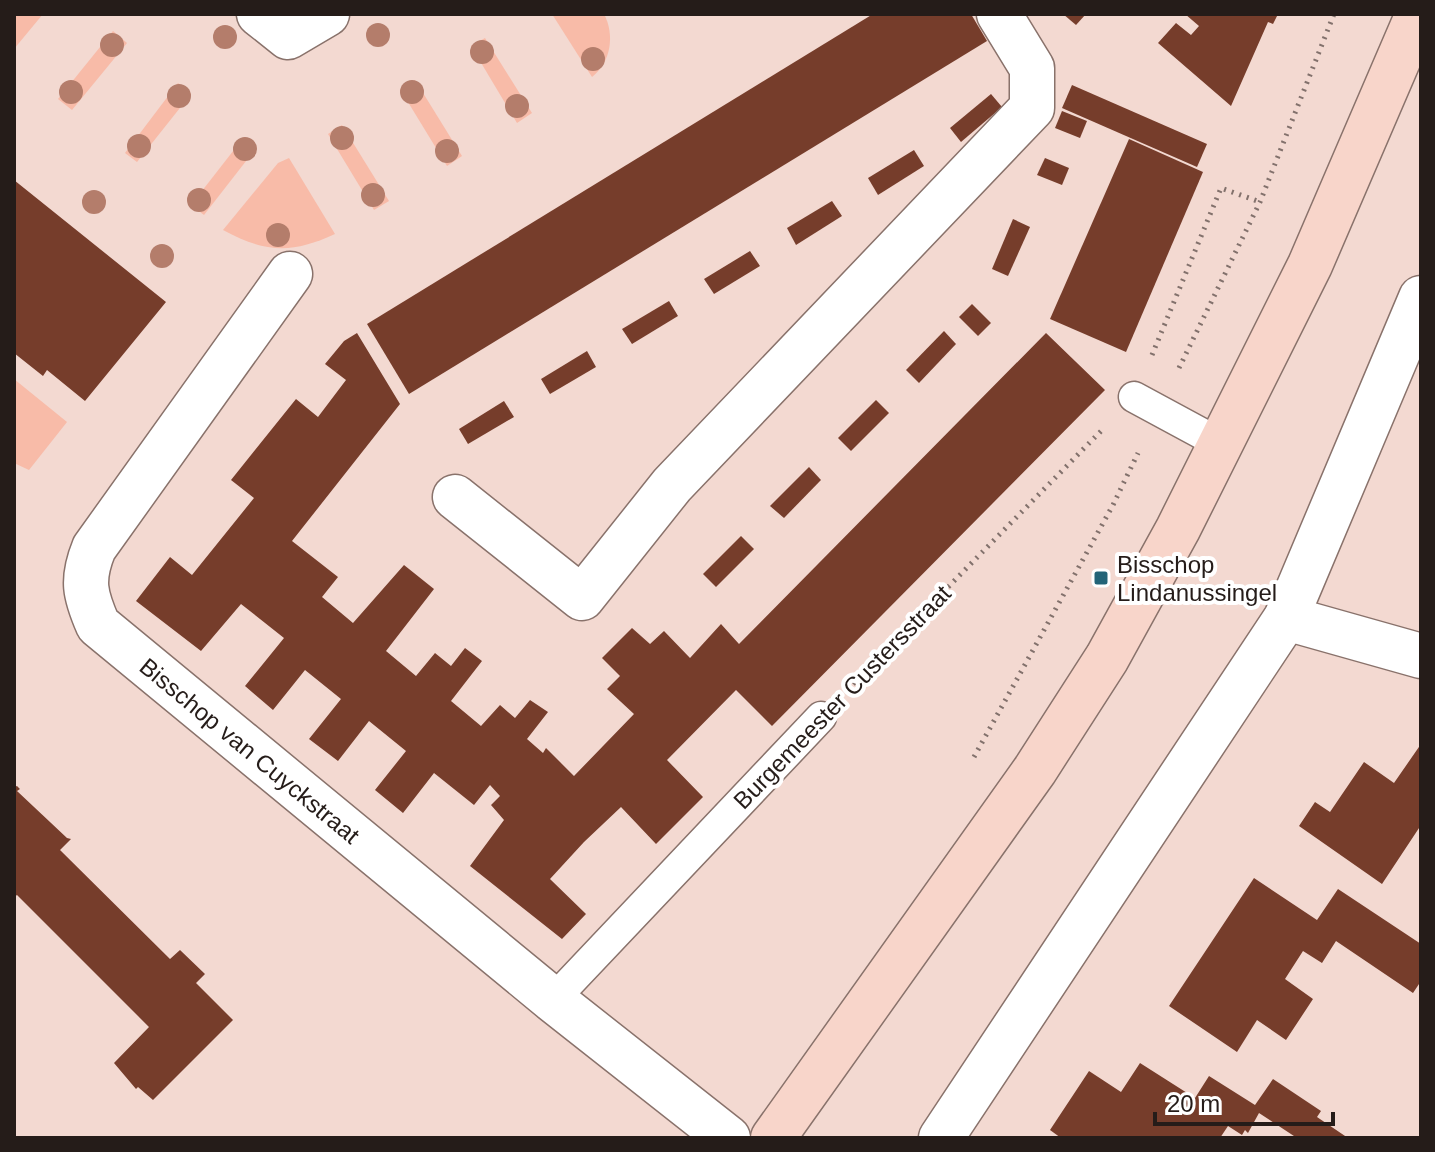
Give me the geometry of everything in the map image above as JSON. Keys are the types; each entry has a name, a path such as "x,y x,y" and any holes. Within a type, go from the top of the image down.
{"main road":[{"path":"773,1138 1043,758 1107,658 1221,444 1310,265 1418,14"}],"street":[{"path":"259,14 288,37 327,14"},
{"path":"455,497 582,598 672,485 1032,108 1032,68 999,14"},
{"name":"Bisschop van Cuyckstraat","path":"290,274 94,548 86,568 86,597 98,625 553,1000 728,1138"},
{"path":"941,1138 1286,618 1421,298"},
{"path":"1286,618 1421,656"}],"lane":[{"path":"1147,403 1221,444"},
{"name":"Burgemeester Custersstraat","path":"553,1000 821,717"}],"path":[{"path":"968,769 1113,505 1147,403 1260,202 1334,14"},
{"name":"Burgemeester Custersstraat","path":"821,717 1147,403 1221,188 1260,202"}],"shaded area":[{"path":"16,14 43,14 14,49 14,17"},
{"path":"552,14 604,14 609,31 609,48 603,64 592,77"},
{"path":"113,31 127,43 72,110 58,99"},
{"path":"485,38 532,113 517,123 471,46"},
{"path":"415,80 462,156 447,166 400,89"},
{"path":"178,83 191,94 137,162 125,153"},
{"path":"342,125 389,201 374,210 328,134"},
{"path":"244,137 257,147 204,215 191,205"},
{"path":"289,158 335,234 305,245 279,248 252,243 223,230 278,163"},
{"path":"14,379 67,422 29,470 14,463"}],"building":[{"path":"873,14 971,14 987,41 409,394 367,324"},
{"path":"1063,14 1086,14 1076,25"},
{"path":"1185,14 1278,14 1273,24 1268,22 1231,106 1158,43 1176,23 1191,35 1199,26"},
{"path":"1072,85 1207,144 1197,167 1062,108"},
{"path":"991,94 1002,107 961,142 950,128"},
{"path":"1062,111 1087,121 1080,138 1055,128"},
{"path":"1129,139 1203,172 1126,352 1050,319"},
{"path":"914,150 924,166 878,195 868,178"},
{"path":"1045,158 1069,168 1062,185 1037,175"},
{"path":"14,180 166,302 85,401 47,370 43,376 14,353"},
{"path":"832,201 842,216 796,245 787,228"},
{"path":"1013,219 1030,227 1008,276 992,269"},
{"path":"750,251 760,266 714,294 704,279"},
{"path":"669,301 678,316 632,344 622,329"},
{"path":"972,304 991,323 978,336 959,317"},
{"path":"944,331 956,344 919,383 906,370"},
{"path":"357,333 400,404 292,541 338,577 322,597 353,623 404,565 434,589 386,651 416,676 435,653 451,666 465,648 482,661 451,701 481,726 500,705 515,718 530,700 548,712 527,739 543,753 546,748 574,776 634,714 607,689 620,676 602,658 632,628 650,644 664,631 690,658 721,624 739,644 1046,333 1105,390 772,726 736,690 667,760 703,797 656,844 621,807 584,842 550,879 586,914 562,939 470,866 504,820 491,805 500,796 490,785 474,805 434,773 403,813 375,790 406,751 369,721 338,761 309,739 341,699 305,670 273,710 245,686 284,638 241,604 201,651 136,601 170,557 192,575 254,498 231,480 296,399 318,417 346,380 325,364 344,341"},
{"path":"587,351 596,367 550,394 541,379"},
{"path":"876,400 889,413 851,451 838,438"},
{"path":"504,401 514,417 468,444 459,429"},
{"path":"809,467 821,480 784,518 770,506"},
{"path":"741,536 754,549 716,587 703,574"},
{"path":"1421,744 1421,825 1382,884 1299,826 1315,802 1330,812 1364,762 1394,783"},
{"path":"14,787 20,789 17,791 71,839 60,850 170,959 180,950 205,974 196,983 233,1020 153,1100 138,1087 136,1089 114,1063 149,1027 17,895 14,897"},
{"path":"1254,878 1317,920 1338,889 1421,944 1421,981 1413,993 1336,941 1322,963 1303,951 1285,979 1313,999 1286,1040 1257,1020 1237,1052 1169,1006"},
{"path":"1140,1063 1195,1098 1209,1076 1255,1105 1273,1079 1321,1111 1317,1117 1348,1138 1297,1138 1259,1113 1248,1133 1245,1130 1242,1135 1228,1126 1220,1138 1061,1138 1050,1130 1089,1071 1121,1092"}],"place":[{"name":"Bisschop Lindanussingel","path":"1101,578"}]}
